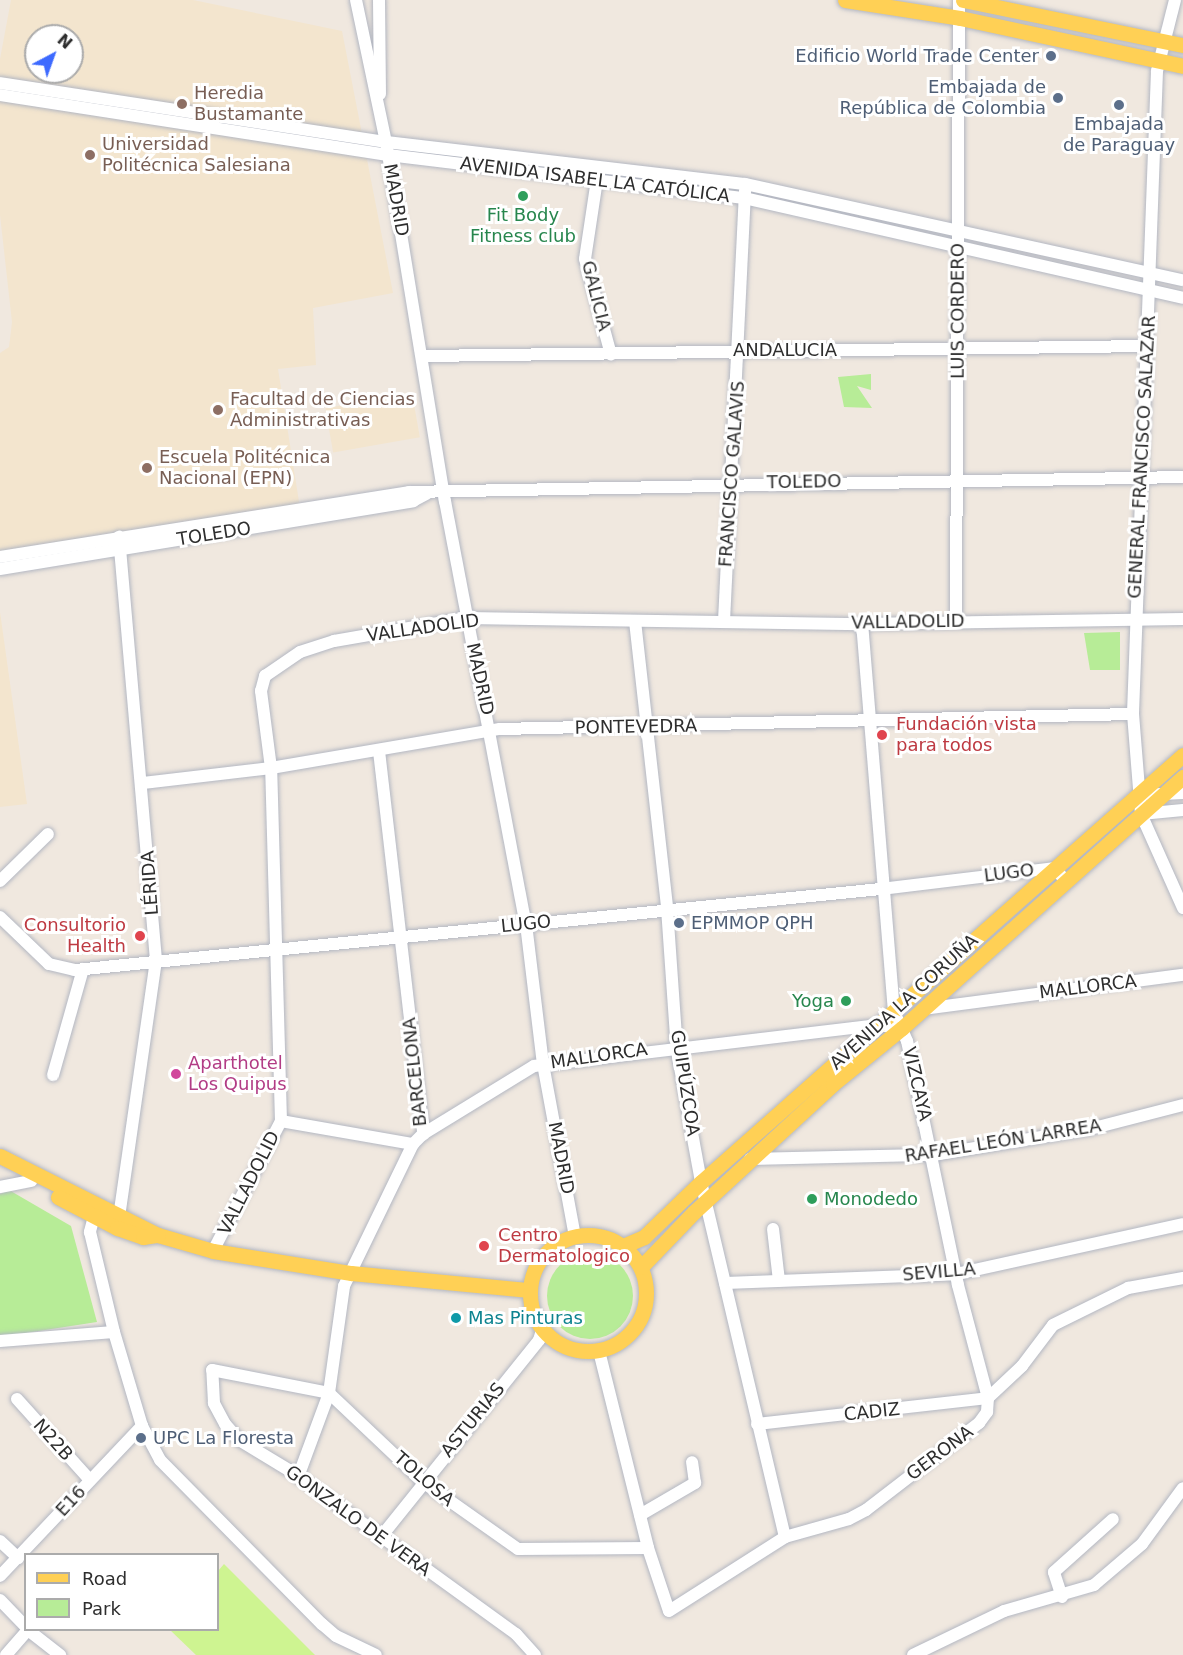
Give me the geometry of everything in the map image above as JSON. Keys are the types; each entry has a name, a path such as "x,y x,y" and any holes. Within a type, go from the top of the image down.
{"main road":[{"path":"845,0 960,18 1183,66"},
{"path":"963,0 1183,45"},
{"name":"AVENIDA LA CORUÑA","path":"623,1246 644,1238 701,1182 1054,868 1140,795 1183,754"},
{"name":"AVENIDA LA CORUÑA","path":"641,1267 750,1159 902,1028 1183,777"},
{"path":"0,1156 52,1183 95,1212"},
{"path":"0,1166 118,1222 146,1226 158,1235 213,1251 351,1273 529,1290"},
{"path":"31,1181 52,1183"},
{"path":"575,1236 600,1236 623,1246 641,1267 647,1294 638,1325 615,1346 599,1351 578,1351 558,1344 542,1330 534,1317 529,1290 534,1269 544,1254 575,1236"}],"street":[{"name":"MADRID","path":"356,0 386,142 467,618 491,730 526,924 543,1064 575,1236"},
{"name":"MADRID","path":"379,0 381,123"},
{"name":"LUIS CORDERO","path":"956,621 959,0"},
{"name":"GENERAL FRANCISCO SALAZAR","path":"1174,0 1159,61 1133,714 1140,814 1183,908"},
{"name":"AVENIDA ISABEL LA CATÓLICA","path":"0,83 386,142 745,184 959,228 1183,280"},
{"name":"AVENIDA ISABEL LA CATÓLICA","path":"0,95 388,155 744,198 959,244 1183,298"},
{"name":"GALICIA","path":"599,166 585,259 611,355"},
{"name":"FRANCISCO GALAVIS","path":"724,621 729,483 739,350 745,184"},
{"name":"ANDALUCIA","path":"423,356 1147,346"},
{"name":"TOLEDO","path":"0,556 120,543 413,501 426,494 445,492 729,483 1183,477"},
{"name":"TOLEDO","path":"0,569 120,543"},
{"name":"LÉRIDA","path":"118,1222 156,960 120,543"},
{"name":"VALLADOLID","path":"213,1251 281,1121 271,768 261,691 265,676 300,652 334,641 467,618 862,624 1183,619"},
{"name":"GUIPÚZCOA","path":"635,621 668,908 677,1046 701,1182 785,1537"},
{"name":"VIZCAYA","path":"862,624 894,1012 902,1028 933,1155 956,1274 988,1398"},
{"name":"PONTEVEDRA","path":"142,783 271,768 491,730 1133,714"},
{"name":"BARCELONA","path":"298,1476 329,1393 344,1286 413,1144 423,1134 379,751"},
{"path":"1140,795 1183,794"},
{"path":"1140,814 1183,810"},
{"path":"0,881 48,834"},
{"name":"LUGO","path":"0,917 48,964 82,969 276,948 399,938 668,908 884,888 1054,868 1066,881"},
{"path":"53,1075 82,969"},
{"name":"MALLORCA","path":"922,1009 1183,975"},
{"name":"MALLORCA","path":"423,1134 534,1066 543,1064 677,1046 880,1024 902,1028"},
{"name":"RAFAEL LEÓN LARREA","path":"750,1159 933,1155 1089,1129 1183,1106"},
{"path":"281,1121 413,1144"},
{"path":"0,1187 31,1181"},
{"path":"95,1212 90,1232 114,1332 142,1426 160,1460 183,1487 336,1636 376,1655"},
{"name":"SEVILLA","path":"726,1283 956,1274 1183,1224"},
{"path":"773,1230 779,1281"},
{"name":"GERONA","path":"648,1548 669,1611 785,1537 849,1519 866,1510 979,1424 987,1412 988,1398 1022,1366 1053,1325 1128,1288 1183,1278"},
{"name":"ASTURIAS","path":"380,1538 539,1340 542,1330"},
{"path":"0,1341 114,1332"},
{"path":"599,1351 648,1548"},
{"name":"GONZALO DE VERA","path":"329,1393 212,1370 214,1403 225,1424 239,1440 298,1476 380,1538 516,1634 535,1655"},
{"name":"TOLOSA","path":"329,1393 423,1482 504,1542 524,1551 648,1548"},
{"name":"CADIZ","path":"757,1424 988,1398"},
{"name":"N22B","path":"17,1399 90,1480"},
{"name":"E16","path":"0,1576 142,1426"},
{"path":"640,1515 695,1483 692,1462"},
{"path":"913,1655 1004,1611 1094,1585 1127,1560 1183,1488"},
{"path":"1062,1596 1054,1572 1113,1519"},
{"path":"0,1541 18,1558"},
{"path":"0,1600 24,1626"},
{"path":"6,1655 25,1631"},
{"path":"30,1631 60,1655"}],"shaded area":[{"path":"11,0 193,0 342,31 393,293 313,308 316,365 278,369 300,508 0,554 0,353 9,347 12,322 0,215 0,59"},
{"path":"412,393 420,437 333,453 325,408"},
{"path":"0,612 27,804 0,807"}],"green space":[{"path":"871,374 871,390 857,386 872,408 844,407 838,377"},
{"path":"1120,632 1120,670 1090,670 1084,633"},
{"path":"9,1190 71,1226 97,1322 0,1337 0,1194"},
{"path":"590,1253 607,1256 621,1265 630,1279 633,1296 630,1313 621,1327 607,1336 590,1339 573,1336 559,1327 550,1313 547,1296 550,1279 559,1265 573,1256"},
{"path":"224,1564 315,1655 196,1655 171,1631 219,1631 219,1570"}],"place":[{"name":"Edificio World Trade Center","path":"1051,56"},
{"name":"Embajada de República de Colombia","path":"1058,98"},
{"name":"Heredia Bustamante","path":"182,104"},
{"name":"Embajada de Paraguay","path":"1119,105"},
{"name":"Universidad Politécnica Salesiana","path":"90,155"},
{"name":"Fit Body Fitness club","path":"523,196"},
{"name":"Facultad de Ciencias Administrativas","path":"218,410"},
{"name":"Escuela Politécnica Nacional (EPN)","path":"147,468"},
{"name":"Fundación vista para todos","path":"882,735"},
{"name":"EPMMOP QPH","path":"679,923"},
{"name":"Consultorio Health","path":"140,936"},
{"name":"Yoga","path":"846,1001"},
{"name":"Aparthotel Los Quipus","path":"176,1074"},
{"name":"Monodedo","path":"812,1199"},
{"name":"Centro Dermatologico","path":"484,1246"},
{"name":"Mas Pinturas","path":"456,1318"},
{"name":"UPC La Floresta","path":"141,1438"}]}
